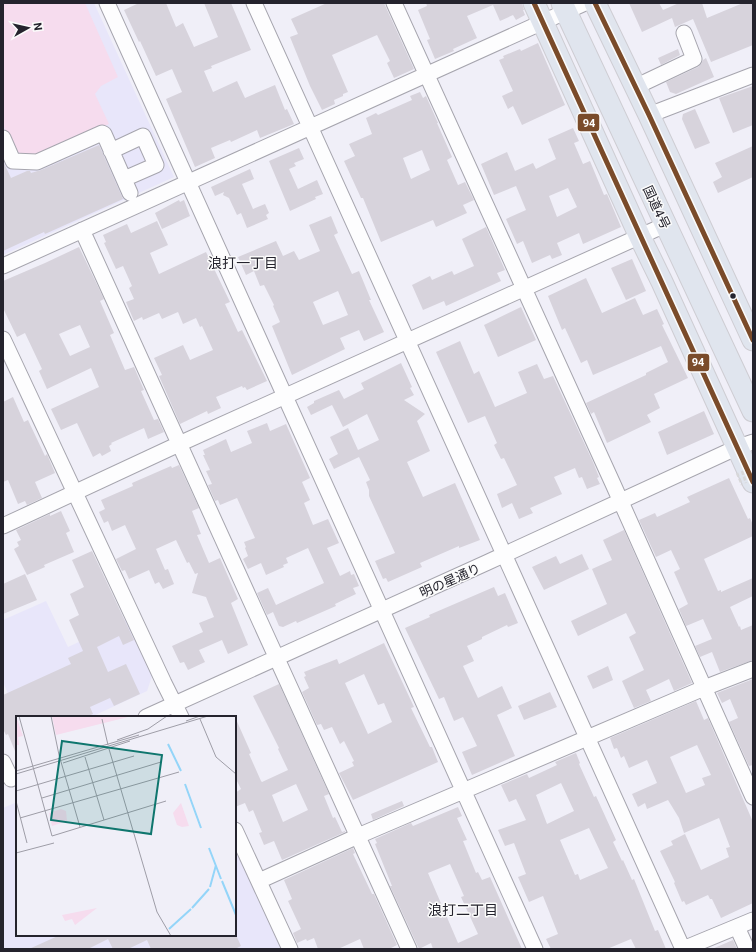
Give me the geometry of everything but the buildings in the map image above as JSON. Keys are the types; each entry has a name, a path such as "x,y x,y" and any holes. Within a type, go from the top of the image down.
{"highway":[{"path":"595,3 649,115 753,340"},
{"name":"国道4号","path":"564,7 753,411"},
{"path":"539,12 640,237 745,445 744,479"}],"street":[{"path":"107,3 535,949"},
{"path":"254,3 683,949 753,920"},
{"path":"394,3 621,502 753,798"},
{"path":"3,266 426,74 539,12 585,3"},
{"path":"635,87 694,59 684,33"},
{"path":"649,115 753,75"},
{"path":"3,138 13,161 37,162 102,133 104,134 130,193"},
{"path":"111,151 143,136 149,148 156,165 124,179"},
{"path":"149,148 169,140"},
{"path":"3,526 179,444 666,225"},
{"path":"82,230 408,949"},
{"path":"3,340 178,710"},
{"name":"明の星通り","path":"151,716 178,710 276,658 745,445"},
{"path":"259,881 358,836 464,792 704,688 753,669"},
{"path":"3,762 10,779"},
{"path":"236,832 290,949"},
{"path":"737,927 747,949"}],"shaded area":[{"path":"3,3 94,3 174,177 3,255"},
{"path":"3,3 85,3 118,77 101,86 95,94 109,124 37,157 16,152 3,125"},
{"path":"46,601 68,647 126,620 152,676 147,691 93,716 18,716 3,682 3,620"},
{"path":"16,802 16,936 236,936 236,849 283,949 3,949 3,808"}],"transit line":[{"name":"94","path":"534,3 753,482"},
{"name":"94","path":"595,3 649,115 753,340"}],"district":[{"name":"浪打一丁目","path":"243,263"},
{"name":"浪打二丁目","path":"463,910"}]}
